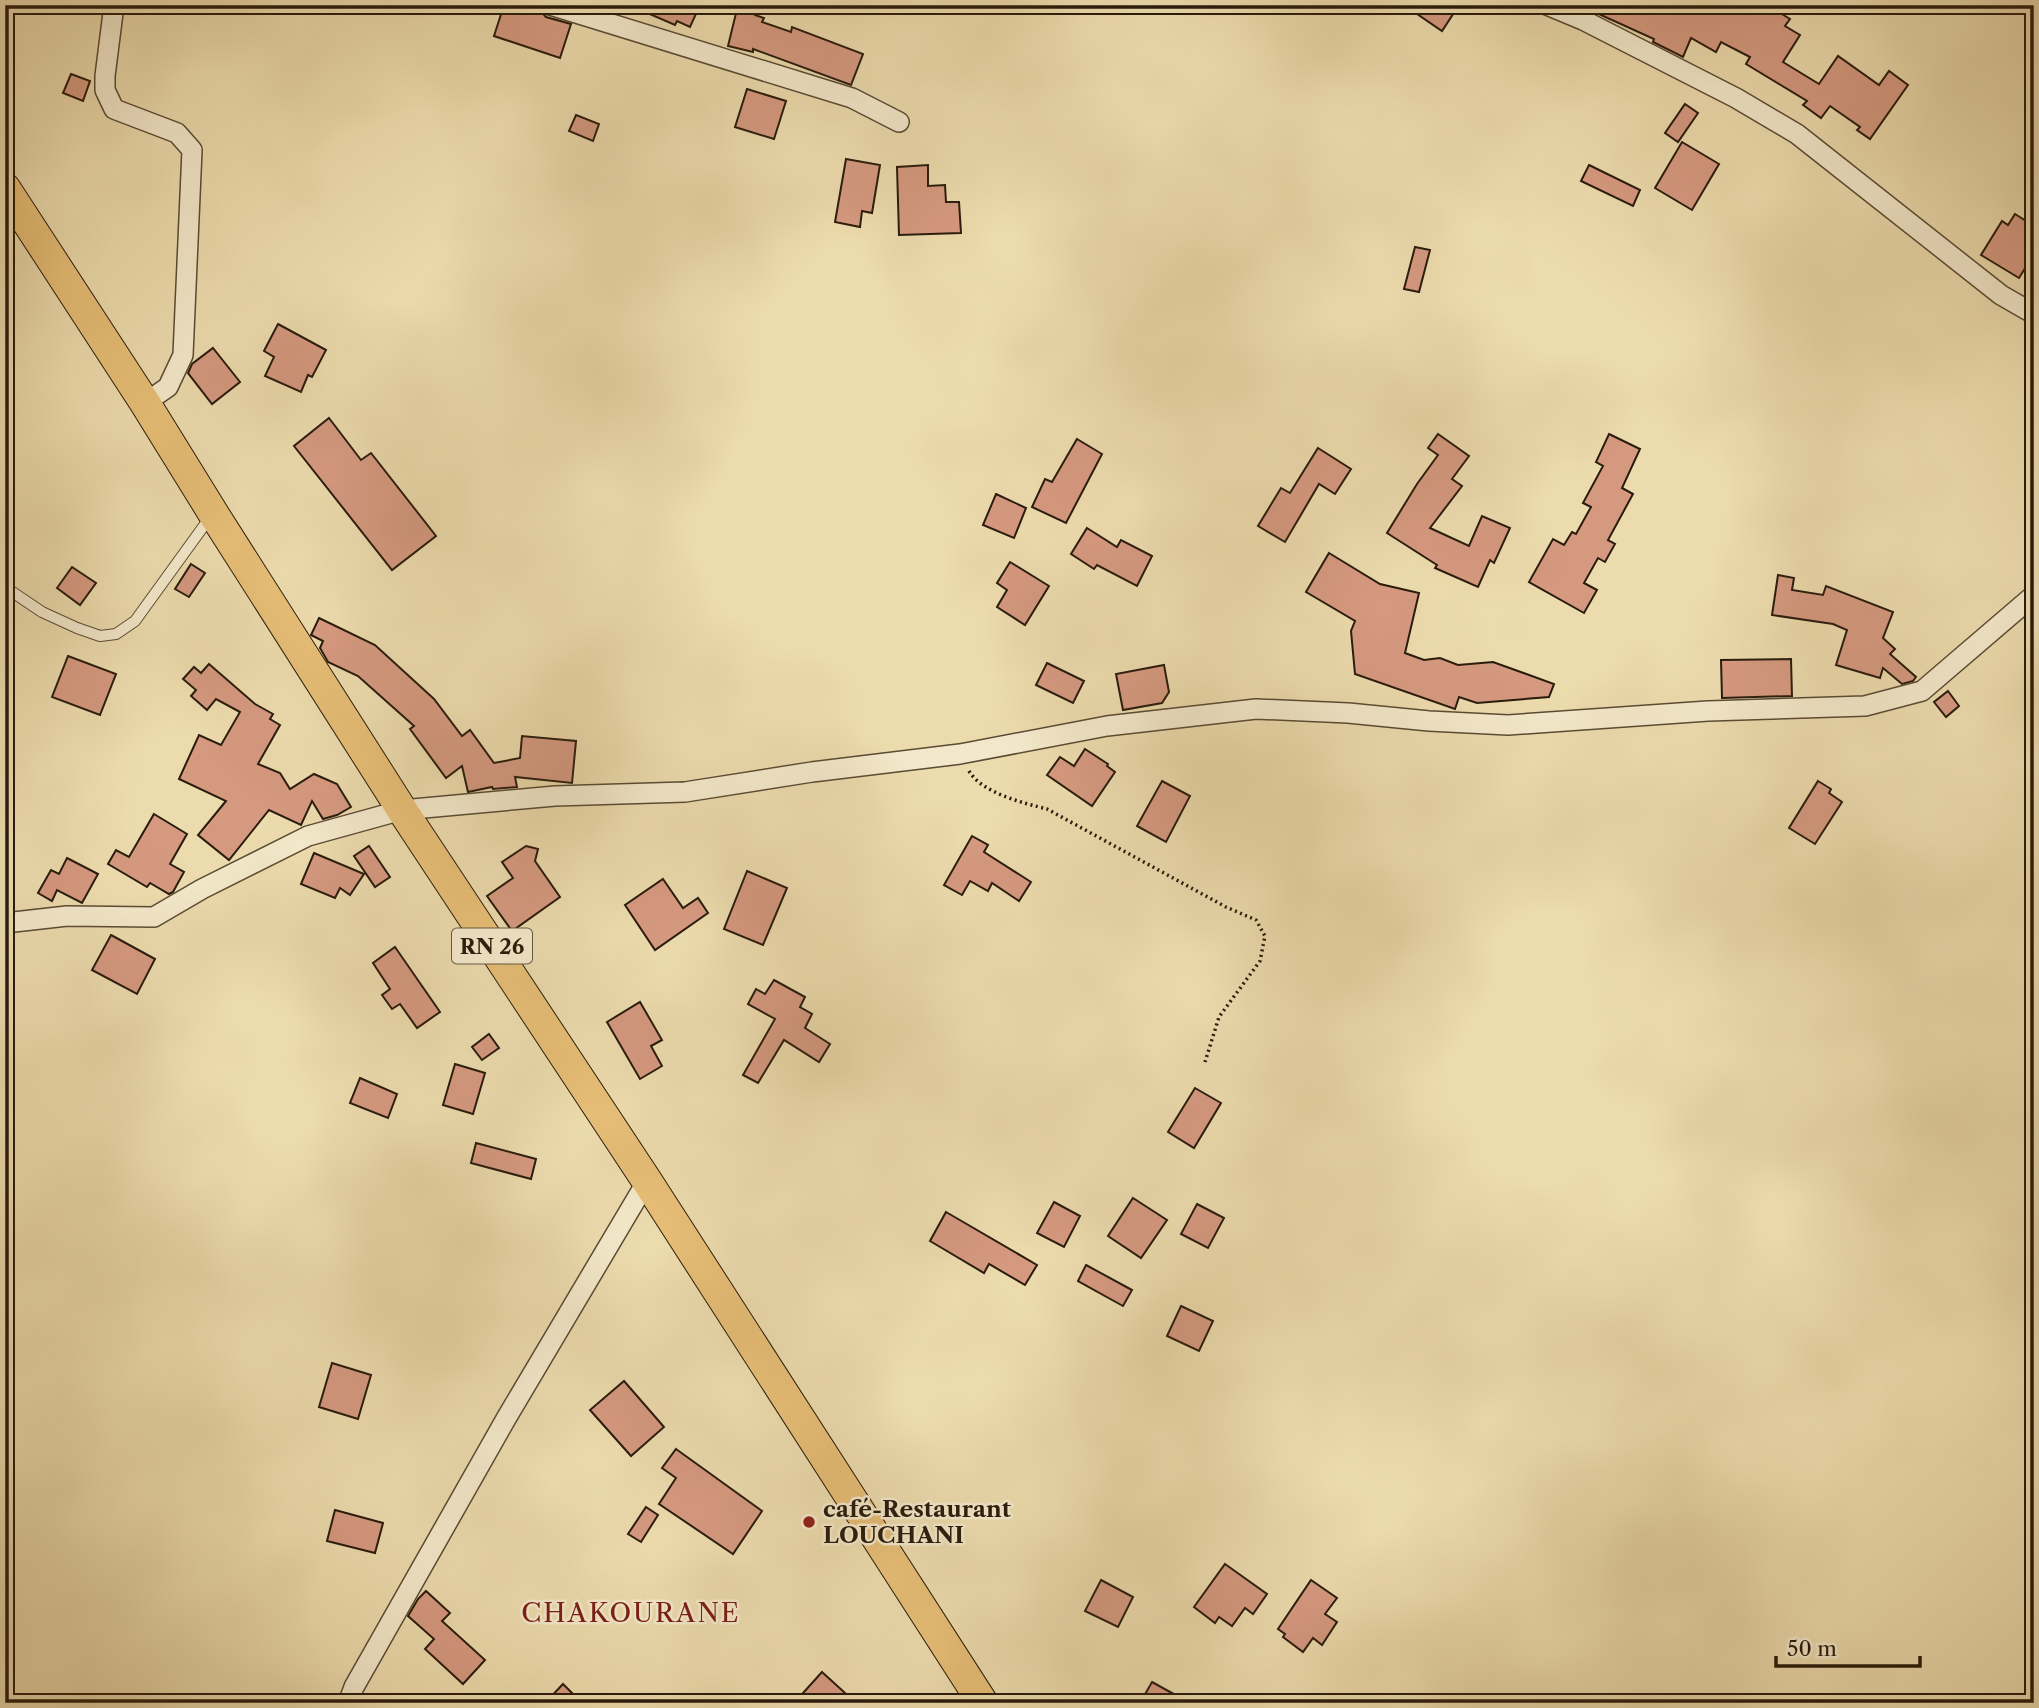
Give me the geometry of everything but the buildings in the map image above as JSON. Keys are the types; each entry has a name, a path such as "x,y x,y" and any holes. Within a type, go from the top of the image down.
{"main road":[{"name":"RN 26","path":"5,188 145,403 402,810 647,1181 983,1703"}],"street":[{"path":"114,5 105,76 106,90 114,109 177,133 192,150 183,355 168,387 145,403"},
{"path":"550,5 852,98 899,122"},
{"path":"1547,5 1583,20 1736,98 1797,134 2001,295 2034,314"},
{"path":"5,923 67,916 154,917 202,889 308,836 402,810 555,796 685,792 812,772 960,754 1107,726 1256,709 1508,725 1708,711 1866,706 1923,691 2034,595"},
{"path":"348,1703 360,1675 500,1429 647,1181"}],"lane":[{"path":"5,587 43,612 77,628 100,636 116,634 135,621 213,513"}],"path":[{"path":"960,754 974,779 1016,802 1047,809 1226,907 1256,920 1265,936 1260,961 1219,1017 1205,1062"}],"place":[{"name":"café-Restaurant LOUCHANI","path":"809,1522"}],"district":[{"name":"CHAKOURANE","path":"631,1613"}]}
